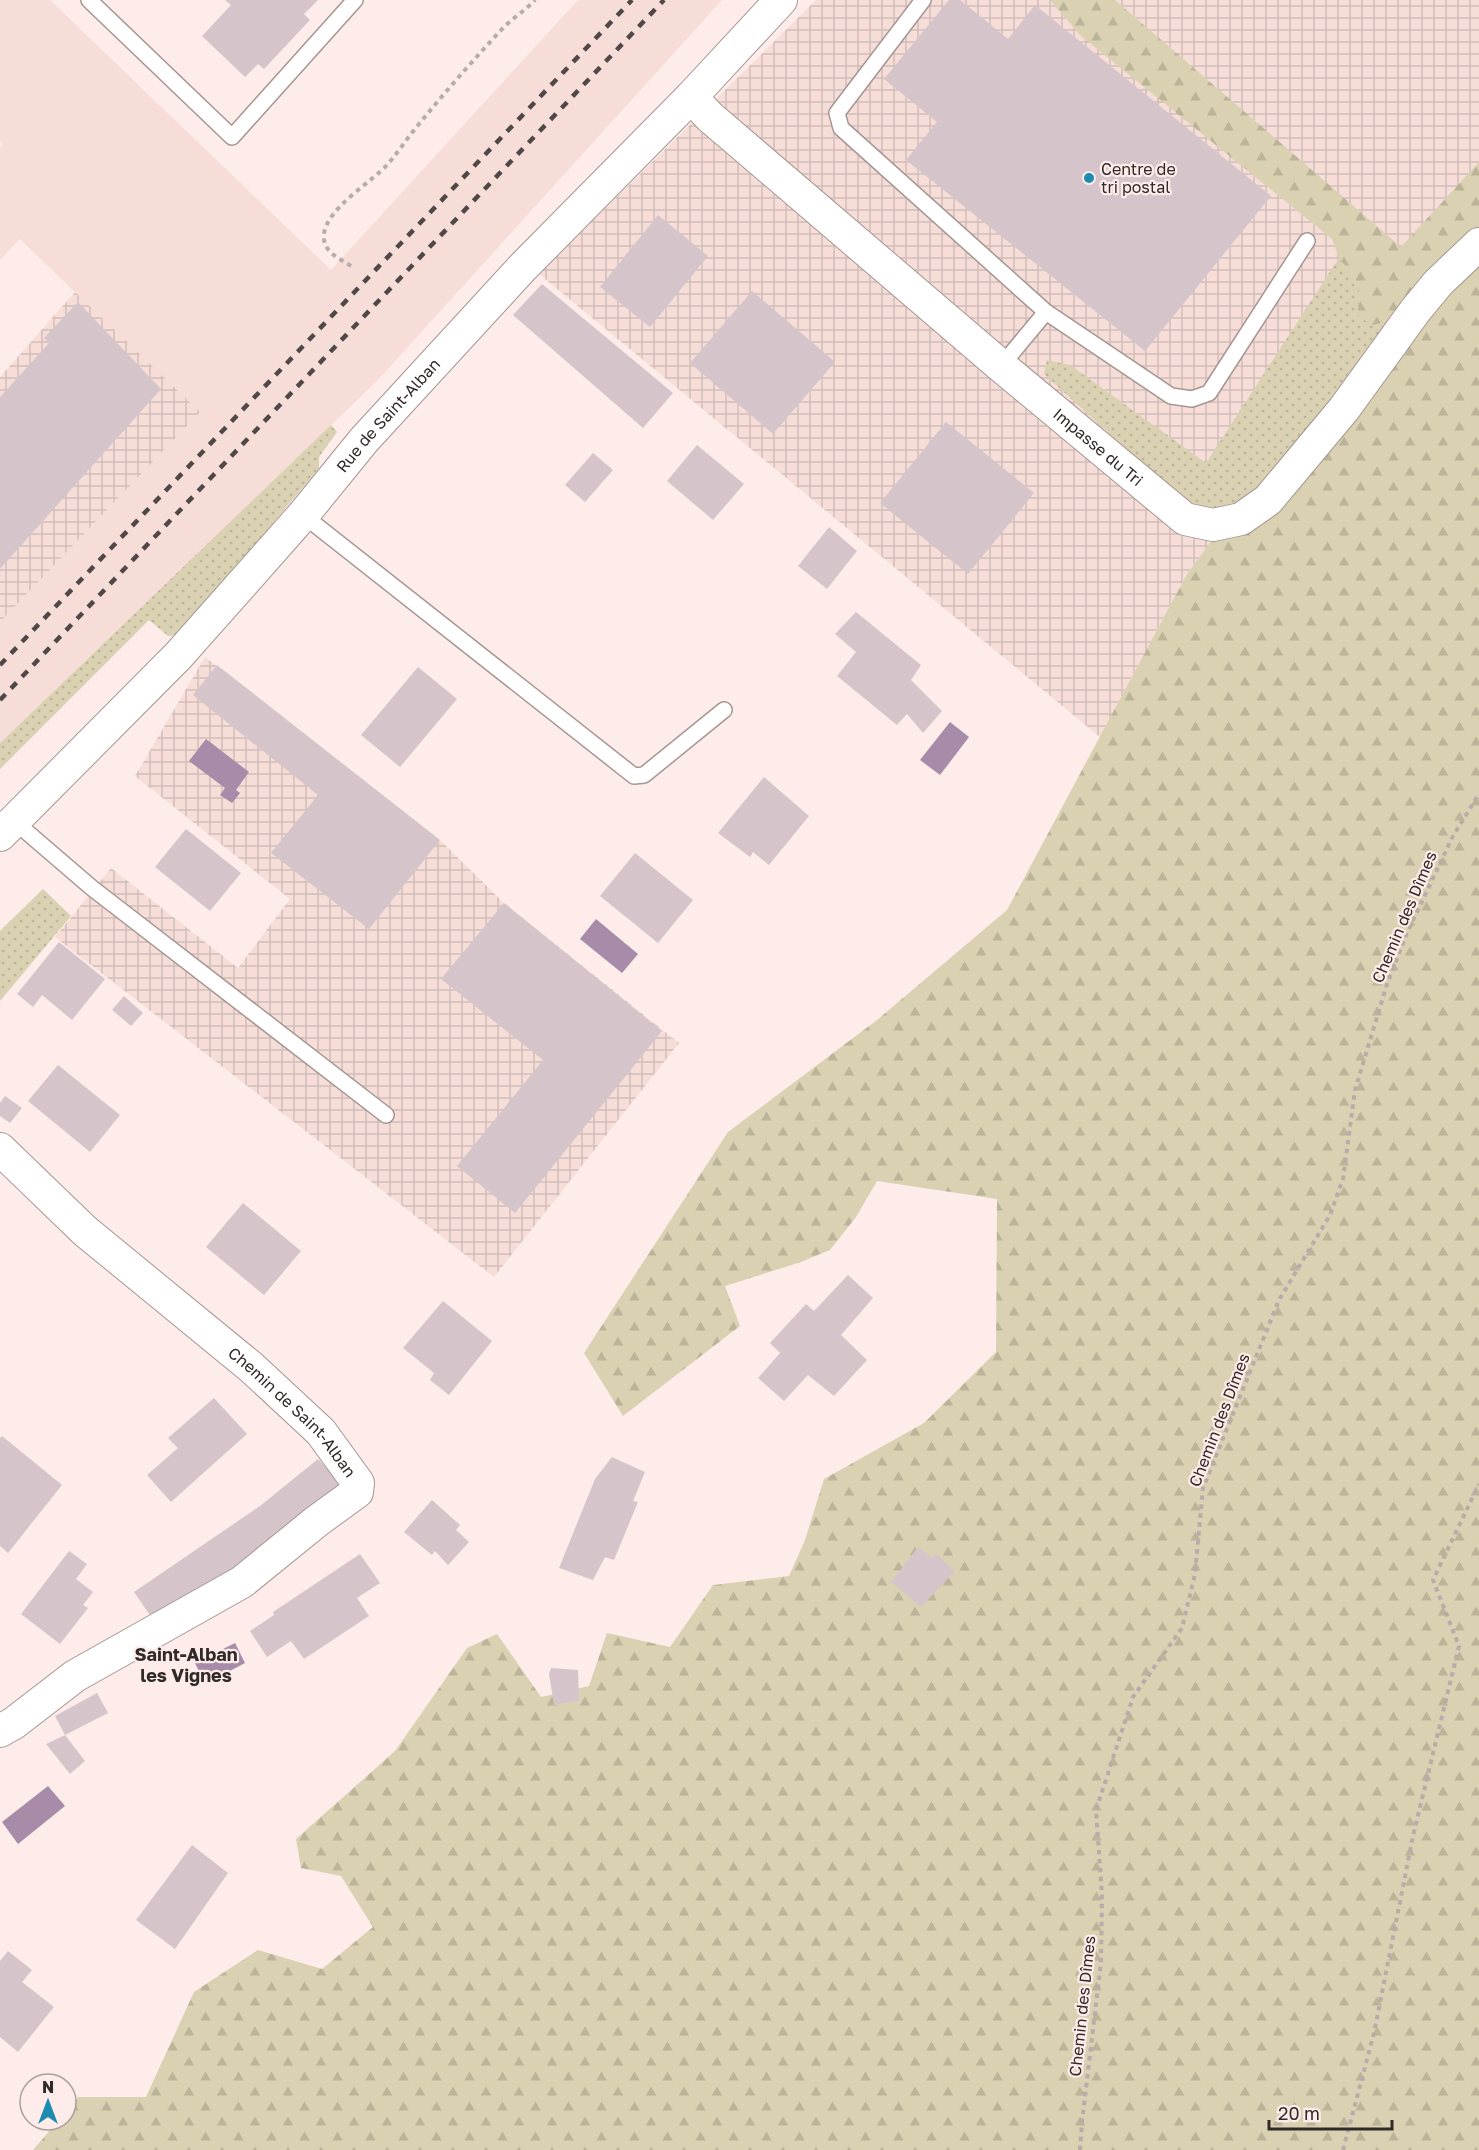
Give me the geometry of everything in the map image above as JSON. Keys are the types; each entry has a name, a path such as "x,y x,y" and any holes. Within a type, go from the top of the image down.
{"street":[{"name":"Rue de Saint-Alban","path":"7,828 178,656 303,515 364,440 515,276 692,97 781,0"},
{"name":"Impasse du Tri","path":"692,97 710,117 1001,366 1185,519 1213,525 1241,519 1268,500 1344,409 1432,290 1479,244"},
{"name":"Chemin de Saint-Alban","path":"0,1149 85,1231 251,1367 304,1415 321,1432 358,1483 357,1492 317,1521 242,1582 75,1676 14,1723 0,1731"}],"lane":[{"path":"89,0 232,136 355,0"},
{"path":"923,0 837,113 841,128 1046,312 1171,396 1192,399 1209,393 1307,241"},
{"path":"1001,366 1046,312"},
{"path":"303,515 634,776 644,775 724,710"},
{"path":"7,828 92,888 387,1116"}],"path":[{"path":"351,266 331,254 325,245 323,236 325,228 333,216 355,192 388,164 431,109 504,28 536,0"},
{"name":"Chemin des Dîmes","path":"1080,2150 1101,1962 1102,1894 1096,1810 1133,1697 1182,1628 1195,1574 1203,1488 1278,1300 1330,1215 1343,1179 1355,1090 1387,984 1407,933 1453,836 1479,794"},
{"path":"1343,2150 1374,2032 1413,1836 1459,1646 1433,1581 1479,1484"}],"shaded area":[{"path":"0,0 50,0 331,270 578,0 722,0 377,381 0,743 0,622 199,412 20,239 0,260 0,148 3,144 0,141"},
{"path":"816,0 1479,0 1479,186 1272,433 1214,537 1187,574 1100,737 539,274"},
{"path":"75,292 200,412 0,622 0,377"},
{"path":"205,657 440,840 504,903 679,1043 494,1277 55,937 111,868 238,968 290,899 135,776"},
{"path":"950,722 969,737 940,775 920,760"},
{"path":"206,739 249,772 236,790 240,793 232,803 220,795 225,788 189,761"},
{"path":"596,919 638,954 622,973 580,939"},
{"path":"235,1643 245,1663 205,1684 195,1663"},
{"path":"48,1786 65,1806 18,1844 2,1822"}],"green space":[{"path":"1050,0 1115,0 1401,247 1479,162 1479,227 1429,277 1393,321 1371,325 1358,315 1359,285 1339,258 1332,239 1080,35"},
{"path":"1339,258 1359,285 1393,321 1266,492 1225,510 1205,509 1185,502 1044,374 1047,360 1070,365 1206,463"},
{"path":"1479,260 1479,2150 33,2150 49,2132 78,2132 78,2097 146,2097 194,1992 258,1950 322,1969 373,1927 341,1876 301,1868 296,1839 395,1751 467,1648 497,1634 541,1697 589,1686 607,1633 670,1647 713,1585 789,1576 805,1540 824,1479 924,1423 996,1352 997,1199 877,1181 856,1217 830,1250 801,1262 725,1286 740,1326 623,1416 584,1353 728,1132 877,1020 1007,910 1187,574 1214,537"},
{"path":"331,425 337,432 319,457 319,468 184,630 176,635 168,636 149,620 0,769 0,743"},
{"path":"43,889 71,916 0,1001 0,931"}],"building":[{"path":"225,0 318,0 304,14 310,20 264,69 258,64 245,77 202,36 231,5"},
{"name":"Centre de tri postal","path":"949,0 960,0 1008,39 1035,5 1271,196 1145,351 906,160 937,122 884,79"},
{"path":"658,215 708,256 650,327 600,287"},
{"path":"542,284 673,393 643,428 513,315"},
{"path":"752,291 835,362 773,434 690,363"},
{"path":"78,302 161,389 0,569 0,397 49,343 44,338"},
{"path":"946,422 1034,493 968,574 880,503"},
{"path":"697,445 744,484 713,520 667,481"},
{"path":"593,453 613,470 585,502 565,485"},
{"path":"829,527 857,551 827,589 798,566"},
{"path":"856,612 921,665 911,680 942,711 923,733 907,714 897,725 837,676 856,652 835,634"},
{"path":"217,665 440,840 369,929 271,853 318,795 193,695"},
{"path":"418,667 457,699 400,767 361,735"},
{"path":"764,777 809,816 769,865 753,852 750,857 718,833"},
{"path":"186,829 241,873 210,911 155,867"},
{"path":"635,853 693,900 658,943 600,896"},
{"path":"504,903 662,1031 515,1213 457,1166 543,1060 441,979"},
{"path":"59,942 105,979 72,1020 42,995 33,1007 17,994"},
{"path":"124,996 143,1013 131,1026 112,1010"},
{"path":"58,1065 120,1115 90,1152 28,1101"},
{"path":"5,1096 22,1108 10,1123 0,1116 0,1103"},
{"path":"243,1203 301,1251 264,1295 206,1247"},
{"path":"848,1275 873,1298 841,1335 867,1360 834,1396 808,1375 784,1401 758,1378 780,1353 770,1343 806,1304 814,1311"},
{"path":"443,1301 492,1341 449,1395 430,1380 434,1373 403,1348"},
{"path":"214,1398 247,1434 171,1502 147,1475 178,1448 168,1438"},
{"path":"2,1436 62,1485 8,1553 0,1546 0,1438"},
{"path":"612,1457 645,1472 633,1501 638,1502 614,1560 605,1557 593,1580 559,1568 595,1479"},
{"path":"318,1459 346,1489 289,1535 154,1621 134,1592 260,1506"},
{"path":"432,1500 460,1525 456,1530 469,1542 448,1565 435,1551 432,1555 404,1532"},
{"path":"918,1547 932,1558 936,1554 955,1571 921,1607 891,1582"},
{"path":"69,1551 87,1564 76,1579 93,1592 83,1605 88,1608 60,1644 21,1614"},
{"path":"360,1554 380,1583 357,1598 369,1616 304,1659 291,1641 267,1657 250,1631 274,1615 273,1612"},
{"path":"551,1668 578,1670 579,1701 554,1705 549,1674"},
{"path":"97,1693 108,1713 65,1735 55,1716"},
{"path":"65,1735 85,1761 70,1774 46,1744"},
{"path":"192,1845 228,1873 175,1949 136,1920"},
{"path":"8,1951 32,1970 22,1982 54,2007 18,2052 0,2037 0,1961"}],"railway":[{"path":"0,665 632,0"},
{"path":"0,700 664,0"}],"place":[{"name":"Centre de tri postal","path":"1089,178"}],"district":[{"name":"Saint-Alban les Vignes","path":"186,1664"}]}
